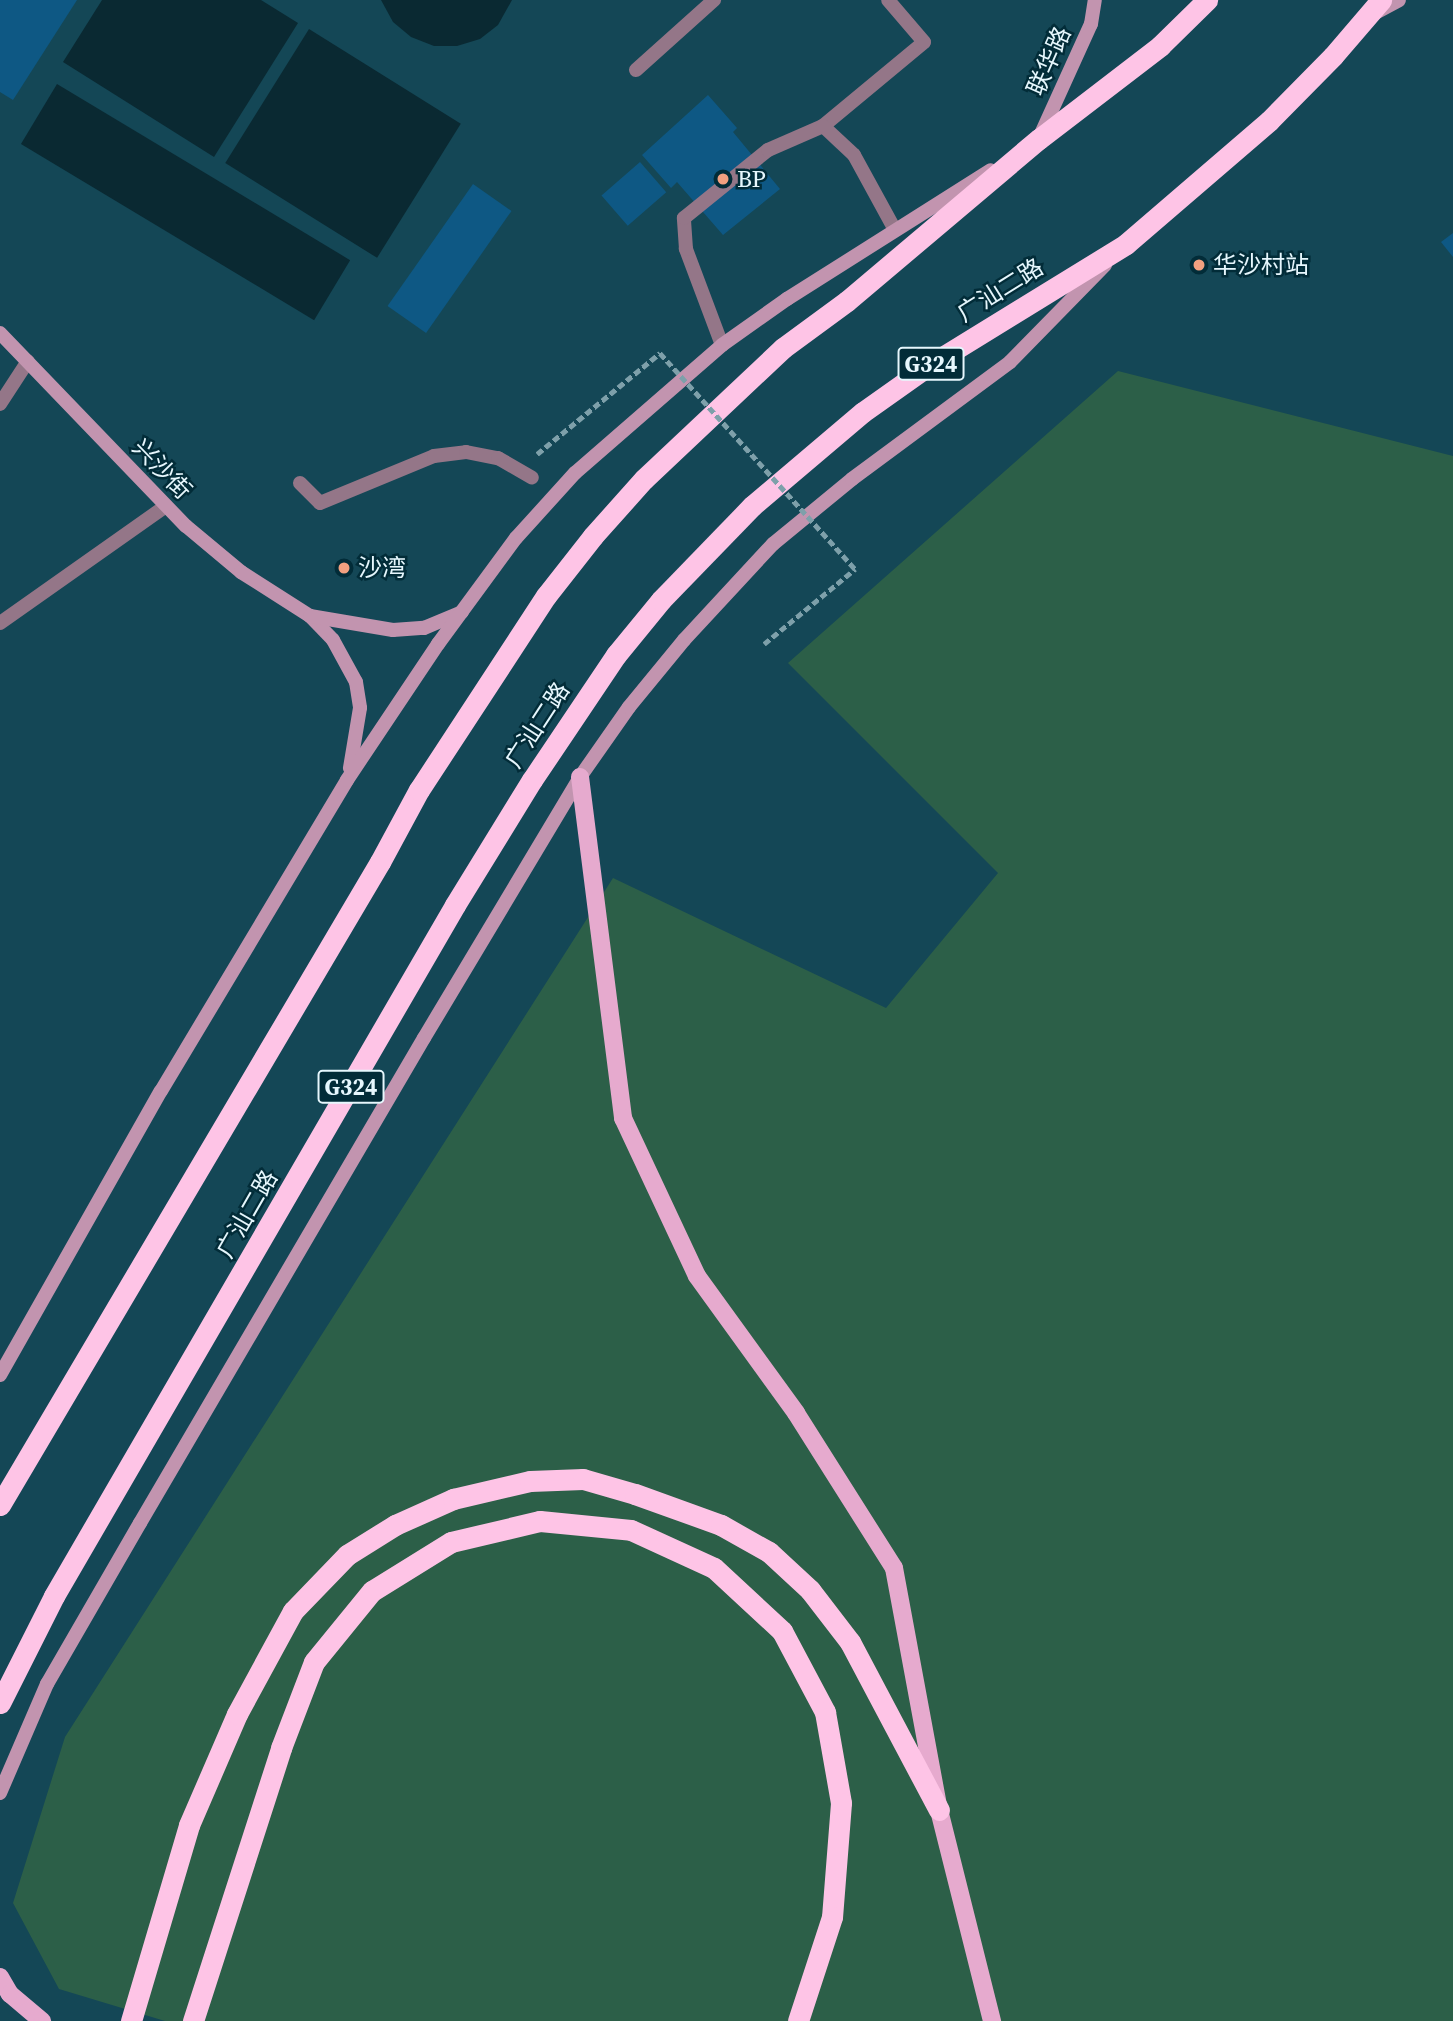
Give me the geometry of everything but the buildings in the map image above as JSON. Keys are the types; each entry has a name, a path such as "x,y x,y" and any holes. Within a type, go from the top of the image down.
{"highway":[{"path":"0,1505 459,727 546,596 593,536 644,479 783,348 847,301 1039,139 1160,46 1207,0"},
{"name":"广汕二路","path":"0,1703 54,1596 493,842 616,655 661,600 752,506 863,412 928,366 1126,243 1269,121 1381,0"},
{"path":"131,2021 189,1825 237,1714 293,1611 347,1555 395,1525 453,1499 530,1481 583,1479 635,1494 721,1525 769,1552 810,1590 850,1643 939,1810"},
{"path":"193,2021 281,1748 314,1662 372,1591 451,1542 540,1521 631,1530 714,1569 782,1631 825,1712 841,1803 832,1917 798,2021"}],"main road":[{"path":"580,777 623,1118 698,1276 796,1413 894,1568 939,1810 992,2021"},
{"path":"0,1977 9,1994 42,2021"}],"street":[{"path":"636,70 714,0"},
{"path":"722,345 686,249 684,218 768,150 823,126 924,42 888,0"},
{"name":"联华路","path":"1039,139 1091,24 1095,0"},
{"path":"1365,19 1399,0"},
{"path":"823,126 854,155 895,230"},
{"path":"0,1375 161,1091 347,780 388,715 516,538 575,473 722,345 895,230 1039,139"},
{"path":"1,1790 47,1684 424,1038 580,777 629,707 668,659 773,544 852,479 1010,362 1126,243"},
{"name":"兴沙街","path":"0,333 166,506 241,572 310,616"},
{"path":"0,404 28,361"},
{"path":"300,483 320,503 434,456 466,452 498,458 532,478"},
{"path":"0,623 166,506"},
{"path":"310,616 393,630 424,628 463,612"},
{"path":"310,616 333,640 356,681 360,708 358,735 347,780"}],"path":[{"path":"528,461 660,353 855,569 764,644"}],"green space":[{"path":"1118,371 1453,456 1453,2021 165,2021 59,1989 13,1903 65,1737 613,878 886,1008 998,873 788,663"}],"water":[{"path":"102,0 261,0 298,23 214,157 63,62"},
{"path":"381,0 512,0 498,25 480,39 457,46 434,46 411,37 393,22"},
{"path":"309,29 461,124 377,258 225,163"},
{"path":"57,84 350,260 314,320 21,144"}],"place":[{"name":"BP","path":"723,179"},
{"name":"华沙村站","path":"1199,265"},
{"name":"沙湾","path":"344,568"}]}
